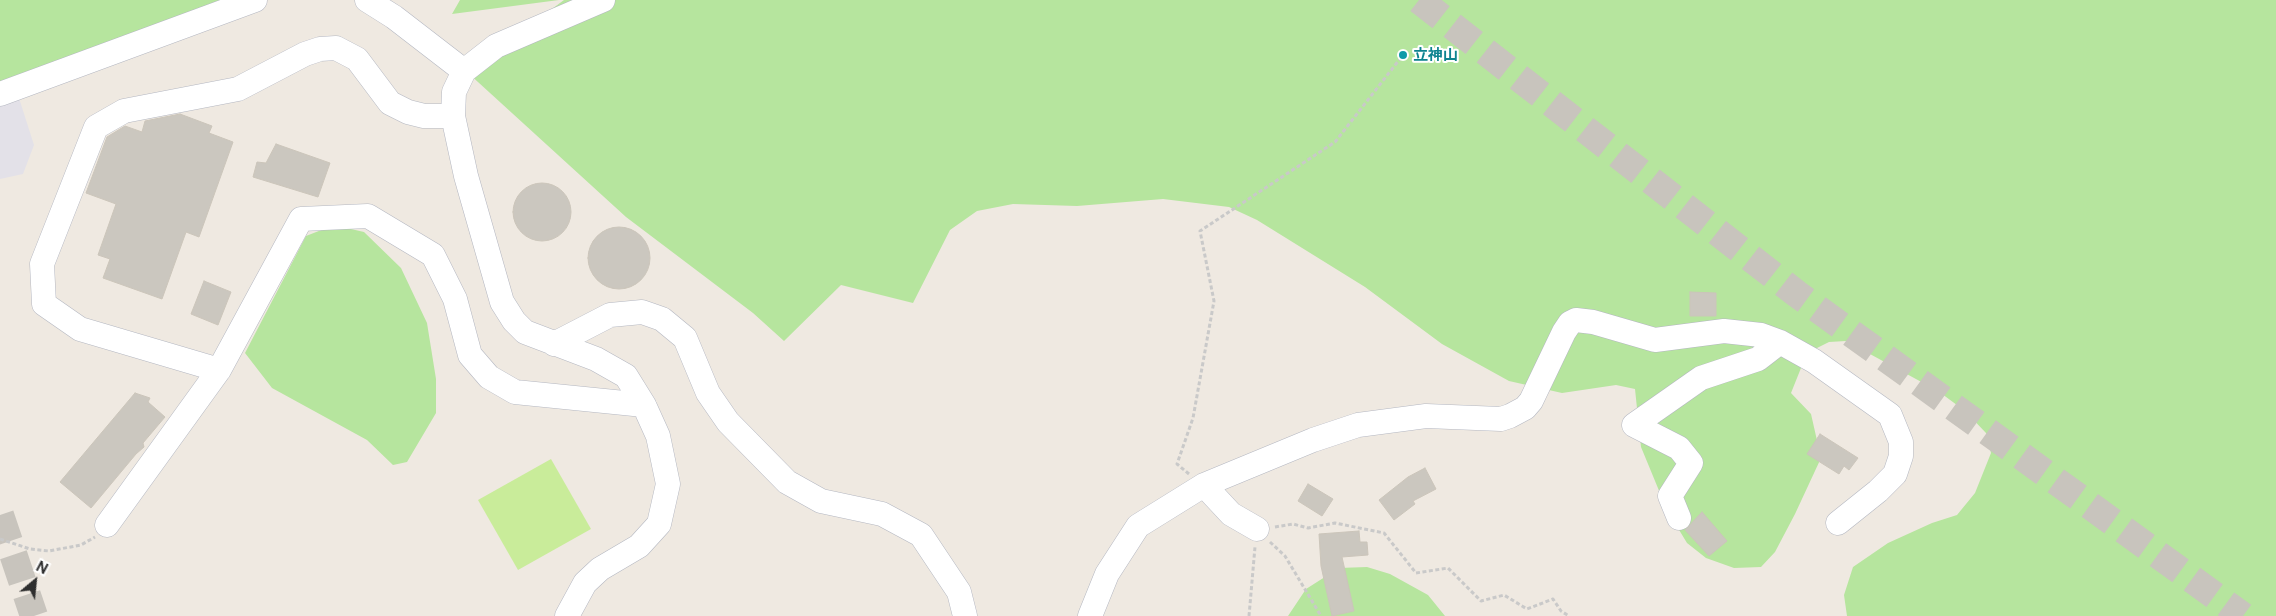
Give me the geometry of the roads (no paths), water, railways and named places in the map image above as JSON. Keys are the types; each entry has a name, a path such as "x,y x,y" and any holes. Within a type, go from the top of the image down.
{"street":[{"path":"0,94 256,0"},
{"path":"367,0 394,16 464,71"},
{"path":"567,616 585,583 600,569 638,546 659,524 664,511 668,484 658,436 644,405 626,376 596,359 525,332 514,321 502,302 466,176 453,116 454,92 464,71 496,46 603,0"},
{"path":"219,370 80,329 44,304 42,264 96,127 124,111 238,89 305,54 320,49 336,48 357,59 390,104 408,112 424,116 453,116"},
{"path":"107,525 219,370 301,219 368,216 433,255 455,299 470,355 489,377 516,392 644,405"},
{"path":"554,344 610,315 642,312 662,319 685,338 708,393 728,422 787,482 821,501 882,514 921,535 959,592 965,616"},
{"path":"1090,616 1107,574 1138,526 1204,485 1313,440 1358,425 1426,416 1501,418 1510,416 1525,408 1531,401 1564,332 1570,323 1576,320 1593,322 1655,340 1724,331 1761,335 1780,342 1842,379 1890,415 1898,431 1901,456 1895,474 1878,492 1838,523"},
{"path":"1679,518 1670,496 1692,463 1679,448 1634,425 1701,378 1758,359 1780,342"},
{"path":"1204,485 1231,514 1257,529"}],"tunnel":[{"path":"1419,0 1797,294 2243,616"},
{"path":"0,515 34,616"}],"place":[{"name":"立神山","path":"1403,55"}]}
